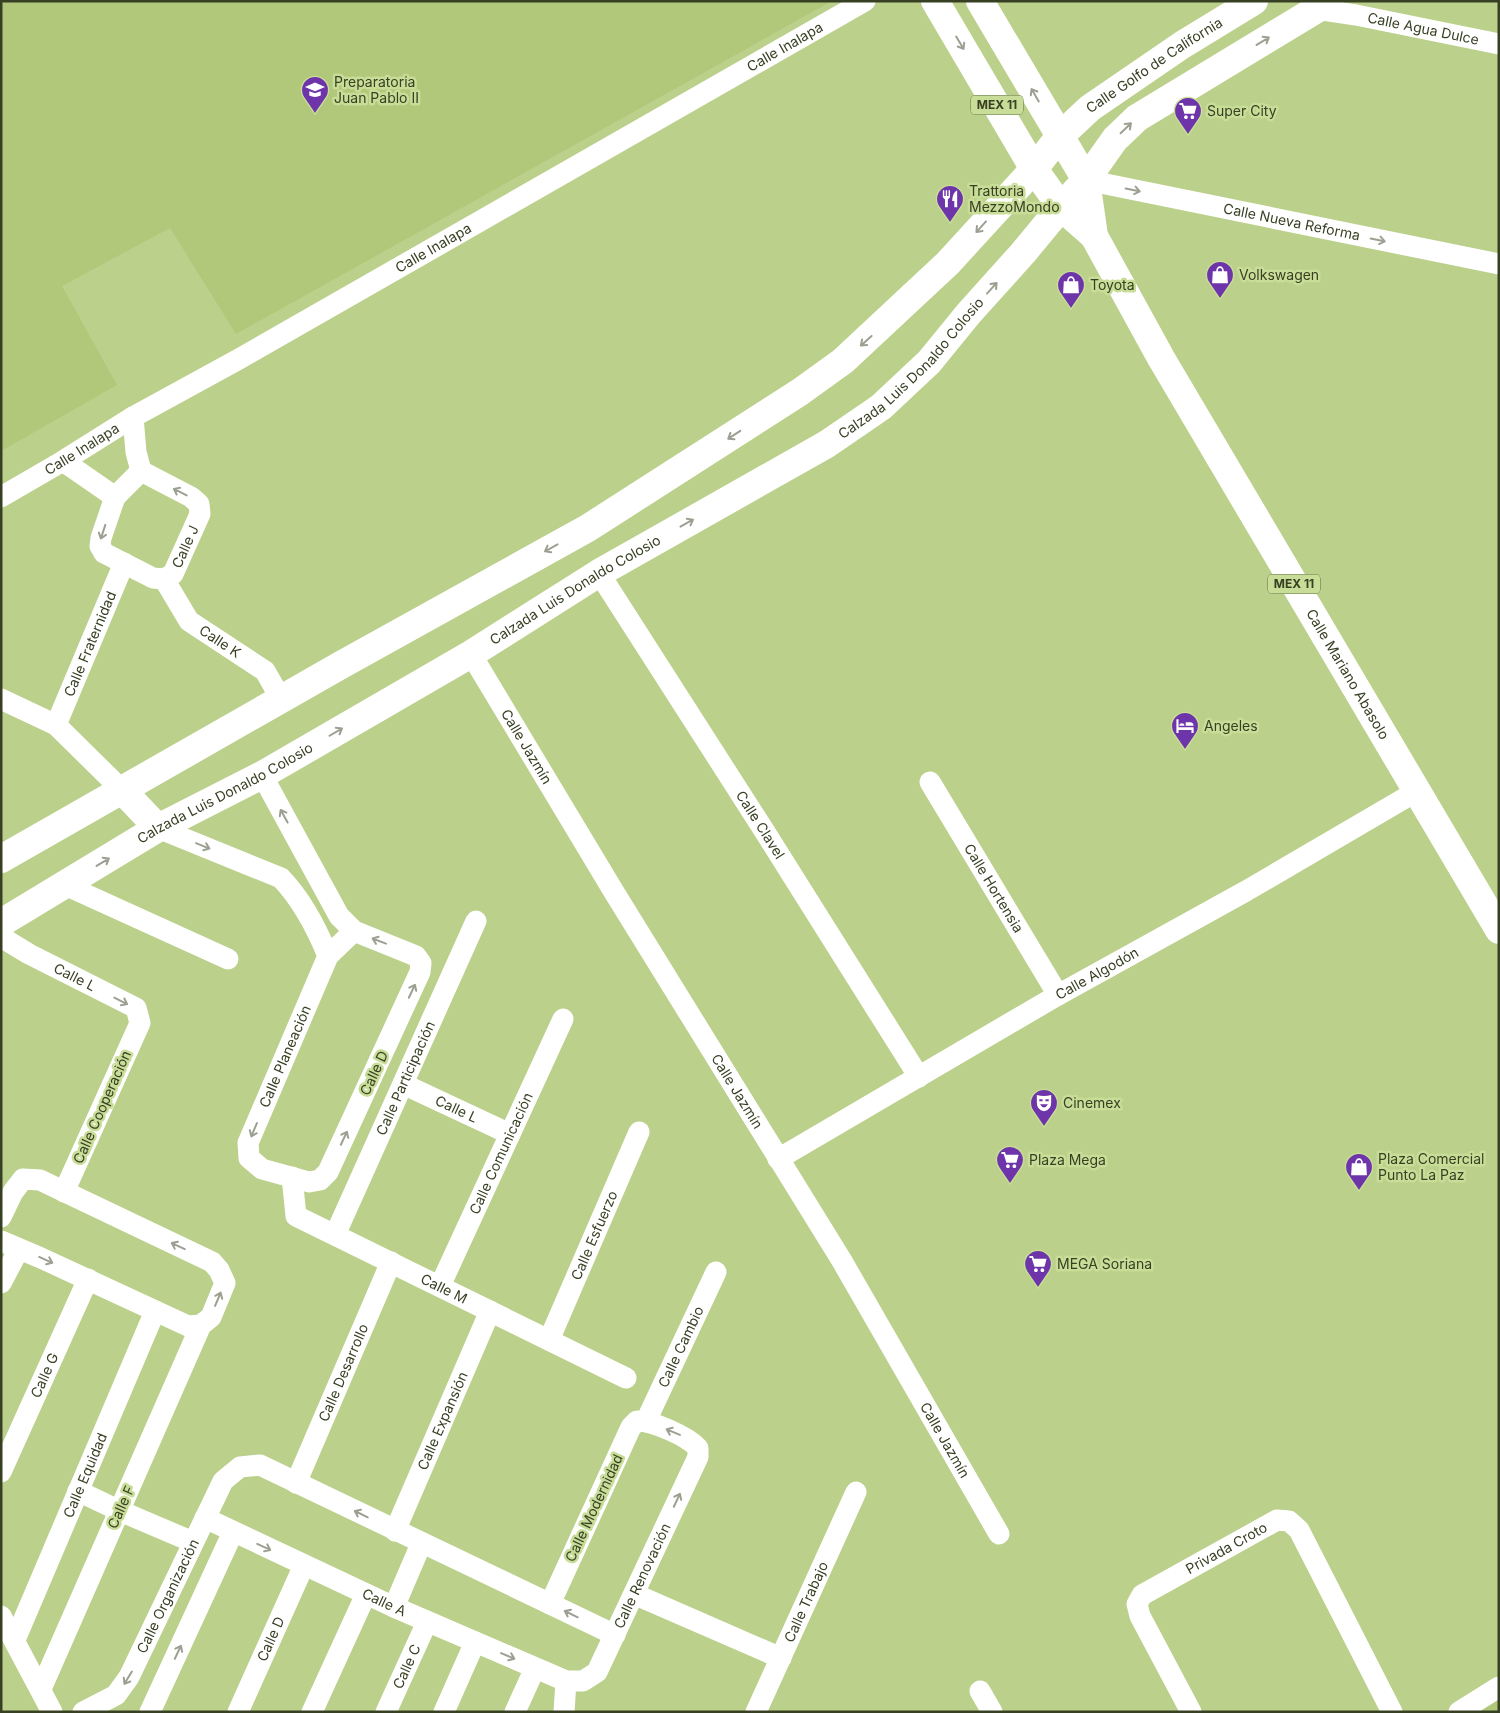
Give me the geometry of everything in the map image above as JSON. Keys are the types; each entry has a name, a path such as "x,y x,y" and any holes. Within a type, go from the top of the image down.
{"main road":[{"name":"MEX 11","path":"935,1 1034,169 1061,207 1094,236"},
{"name":"MEX 11","path":"980,1 1086,180 1094,236"},
{"name":"Calle Golfo de California","path":"1059,137 1090,108 1182,45 1254,1"},
{"path":"1086,180 1115,138 1137,118 1319,4"},
{"path":"1,859 588,528 800,392 843,362 948,263 1034,169 1059,137"},
{"name":"Calzada Luis Donaldo Colosio","path":"1,923 158,828 262,775 471,654 599,573 827,444 881,406 929,362 969,313 1023,254 1061,207 1086,180"},
{"name":"Calle Mariano Abasolo","path":"1094,236 1161,358 1499,930"},
{"path":"588,528 599,573"},
{"path":"123,791 158,828"}],"street":[{"name":"Calle Inalapa","path":"1,497 63,462 133,417 239,359 865,1"},
{"name":"Calle Agua Dulce","path":"1319,4 1356,15 1499,44"},
{"name":"Calle Nueva Reforma","path":"1086,180 1499,264"},
{"path":"63,462 115,497 141,472 136,452 133,417"},
{"name":"Calle J","path":"115,497 101,538 100,546 104,553 153,578 164,579 173,574 200,514 199,504 191,497 141,472"},
{"name":"Calle Fraternidad","path":"56,725 124,563"},
{"name":"Calle Clavel","path":"599,573 918,1077"},
{"name":"Calle K","path":"164,579 189,622 265,671 281,700"},
{"name":"Calle Jazmín","path":"471,654 614,892 842,1261 999,1534"},
{"path":"1,699 56,725 123,791"},
{"path":"158,828 281,878 291,889 321,939 328,956 354,931 339,916 262,775"},
{"name":"Calle Hortensia","path":"930,782 1058,995"},
{"name":"Calle Algodón","path":"778,1159 1058,995 1246,891 1417,791"},
{"path":"65,885 228,959"},
{"name":"Calle Participación","path":"335,1235 476,920"},
{"name":"Calle D","path":"292,1177 309,1182 320,1180 328,1172 420,972 421,963 416,956 354,931"},
{"name":"Calle L","path":"1,937 29,954 136,1008 140,1023"},
{"name":"Calle Planeación","path":"292,1177 262,1169 249,1158 248,1143 328,956"},
{"name":"Calle Comunicación","path":"440,1286 564,1019"},
{"name":"Calle Cooperación","path":"64,1192 140,1023"},
{"name":"Calle L","path":"403,1084 510,1134"},
{"name":"Calle Esfuerzo","path":"549,1340 639,1132"},
{"name":"Calle M","path":"292,1177 296,1216 626,1378"},
{"path":"1,1217 13,1192 23,1179 40,1180 64,1192"},
{"name":"Calle F","path":"43,1704 120,1511 202,1325 210,1317 225,1283 219,1270 212,1262 64,1192"},
{"path":"1,1283 10,1245 188,1326 202,1325"},
{"name":"Calle Desarrollo","path":"296,1483 391,1262"},
{"name":"Calle Cambio","path":"646,1421 716,1272"},
{"name":"Calle G","path":"1,1472 88,1279"},
{"name":"Calle Equidad","path":"15,1640 155,1311"},
{"name":"Calle Expansión","path":"395,1531 490,1311"},
{"name":"Calle Modernidad","path":"550,1604 631,1427 637,1421 646,1421"},
{"name":"Calle Renovación","path":"566,1681 583,1681 597,1672 698,1457 698,1448 691,1440 646,1421"},
{"name":"Calle Organización","path":"83,1712 116,1695 129,1677 223,1481 240,1466 260,1465 296,1483"},
{"path":"296,1483 615,1635"},
{"path":"78,1491 193,1542"},
{"name":"Calle Trabajo","path":"756,1712 856,1492"},
{"name":"Calle A","path":"204,1518 427,1622 566,1681"},
{"name":"Privada Croto","path":"1191,1712 1140,1616 1137,1604 1142,1595 1277,1520 1289,1520 1299,1530 1392,1712"},
{"path":"150,1712 233,1532"},
{"path":"394,1607 421,1544"},
{"name":"Calle D","path":"238,1712 304,1565"},
{"path":"312,1712 366,1594"},
{"path":"634,1594 781,1658"},
{"path":"1,1616 15,1640 43,1704"},
{"name":"Calle C","path":"386,1712 427,1622"},
{"path":"444,1712 476,1642"},
{"path":"515,1712 535,1668"},
{"path":"564,1712 566,1681"},
{"path":"1459,1712 1499,1687"},
{"path":"980,1691 992,1712"}],"shaded area":[{"name":"Preparatoria Juan Pablo II","path":"1,1 832,1 236,334 170,228 62,286 117,385 1,451"},
{"path":"1499,1695 1499,1712 1471,1712"}],"place":[{"name":"Preparatoria Juan Pablo II","path":"315,114"},
{"name":"Super City","path":"1188,135"},
{"name":"Trattoria MezzoMondo","path":"950,223"},
{"name":"Volkswagen","path":"1220,299"},
{"name":"Toyota","path":"1071,309"},
{"name":"Angeles","path":"1185,750"},
{"name":"Cinemex","path":"1044,1127"},
{"name":"Plaza Mega","path":"1010,1184"},
{"name":"Plaza Comercial Punto La Paz","path":"1359,1191"},
{"name":"MEGA Soriana","path":"1038,1288"}]}
